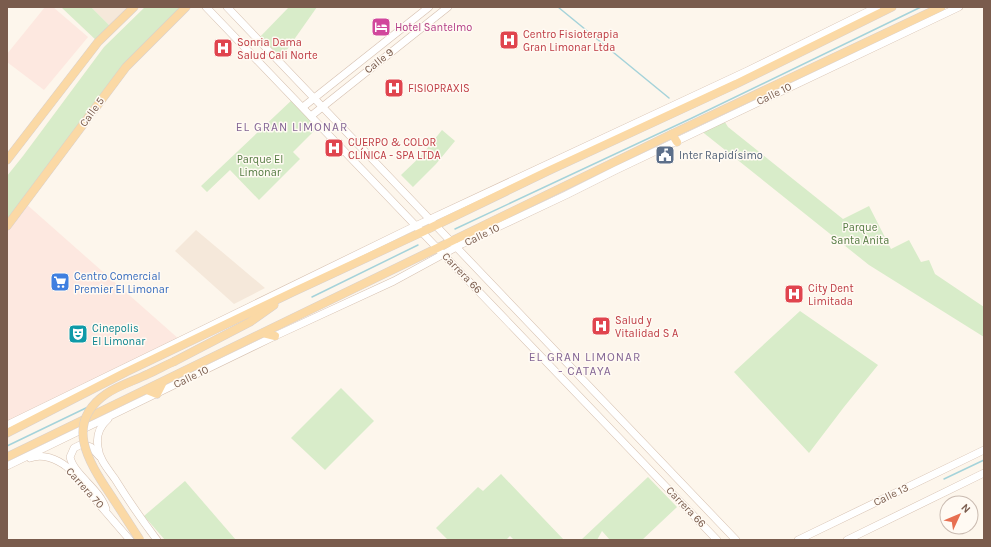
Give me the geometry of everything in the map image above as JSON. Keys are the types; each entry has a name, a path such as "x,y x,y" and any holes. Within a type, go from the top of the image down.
{"main road":[{"path":"7,160 98,42 134,7"},
{"name":"Calle 5","path":"7,226 126,67 186,7"},
{"name":"Carrera 66","path":"206,7 716,540"},
{"name":"Carrera 66","path":"227,7 736,540"},
{"name":"Calle 9","path":"303,108 429,7"},
{"name":"Calle 9","path":"311,116 448,7"},
{"path":"773,62 877,7"},
{"name":"Calle 10","path":"908,27 941,7"},
{"name":"Calle 10","path":"7,467 275,336 394,281 454,244 908,27 959,7"},
{"path":"7,433 127,369 416,226 433,222 887,8"},
{"path":"141,362 422,232 433,222"},
{"name":"Calle 10","path":"7,457 263,333 441,252"},
{"path":"140,540 101,481 89,459 83,441 84,424 90,409 106,394 175,361 250,322 293,292"},
{"path":"287,331 290,321"},
{"path":"263,333 275,336"},
{"path":"7,425 127,369"},
{"path":"147,390 157,394 163,382"},
{"path":"115,414 104,423 99,433 97,445 104,462 134,509 157,540"},
{"path":"104,462 91,447 87,445 77,446 71,452 71,462 104,501 107,512"},
{"name":"Calle 13","path":"798,540 984,450"},
{"name":"Carrera 70","path":"7,467 33,457 54,459 63,464 70,470 130,540"},
{"name":"Calle 13","path":"848,540 984,473"}],"shaded area":[{"path":"45,7 53,7 88,37 44,90 7,62 7,54"},
{"path":"91,7 134,7 112,28"},
{"name":"Centro Comercial Premier El Limonar","path":"25,203 180,340 7,425 7,226"},
{"path":"196,230 265,288 234,304 175,251"}],"green space":[{"path":"61,7 91,7 112,28 98,42"},
{"path":"145,7 186,7 126,67 7,226 7,176 104,47"},
{"path":"289,7 317,7 279,61 258,39"},
{"name":"Parque El Limonar","path":"294,98 320,125 293,152 300,159 259,200 230,170 207,192 201,186"},
{"name":"Parque Santa Anita","path":"723,119 728,127 843,219 869,206 891,249 909,240 921,262 929,260 935,274 984,307 984,337 869,265 700,130"},
{"path":"442,130 455,141 436,164 413,187 401,175 422,155"},
{"path":"800,311 878,365 809,453 734,372"},
{"path":"341,388 374,421 325,470 291,438"},
{"path":"501,474 564,540 514,540 510,536 506,540 448,540 436,528 478,487 483,491"},
{"path":"648,477 677,507 642,540 610,540 602,531 597,540 581,540"},
{"path":"185,481 236,540 165,540 144,516"}],"waterway":[{"path":"558,7 669,98"},
{"path":"455,229 692,118 921,7"},
{"path":"312,297 418,245"},
{"path":"7,446 88,407"},
{"path":"944,479 984,460"}],"place":[{"name":"Hotel Santelmo","path":"381,27"},
{"name":"Centro Fisioterapia Gran Limonar Ltda","path":"509,40"},
{"name":"Sonria Dama Salud Cali Norte","path":"223,48"},
{"name":"FISIOPRAXIS","path":"394,88"},
{"name":"CUERPO & COLOR CLÍNICA - SPA LTDA","path":"334,148"},
{"name":"Inter Rapidísimo","path":"665,155"},
{"name":"Centro Comercial Premier El Limonar","path":"60,282"},
{"name":"City Dent Limitada","path":"794,294"},
{"name":"Salud y Vitalidad S A","path":"601,326"},
{"name":"Cinepolis El Limonar","path":"78,334"}],"district":[{"name":"EL GRAN LIMONAR","path":"292,127"},
{"name":"EL GRAN LIMONAR - CATAYA","path":"585,364"}]}
